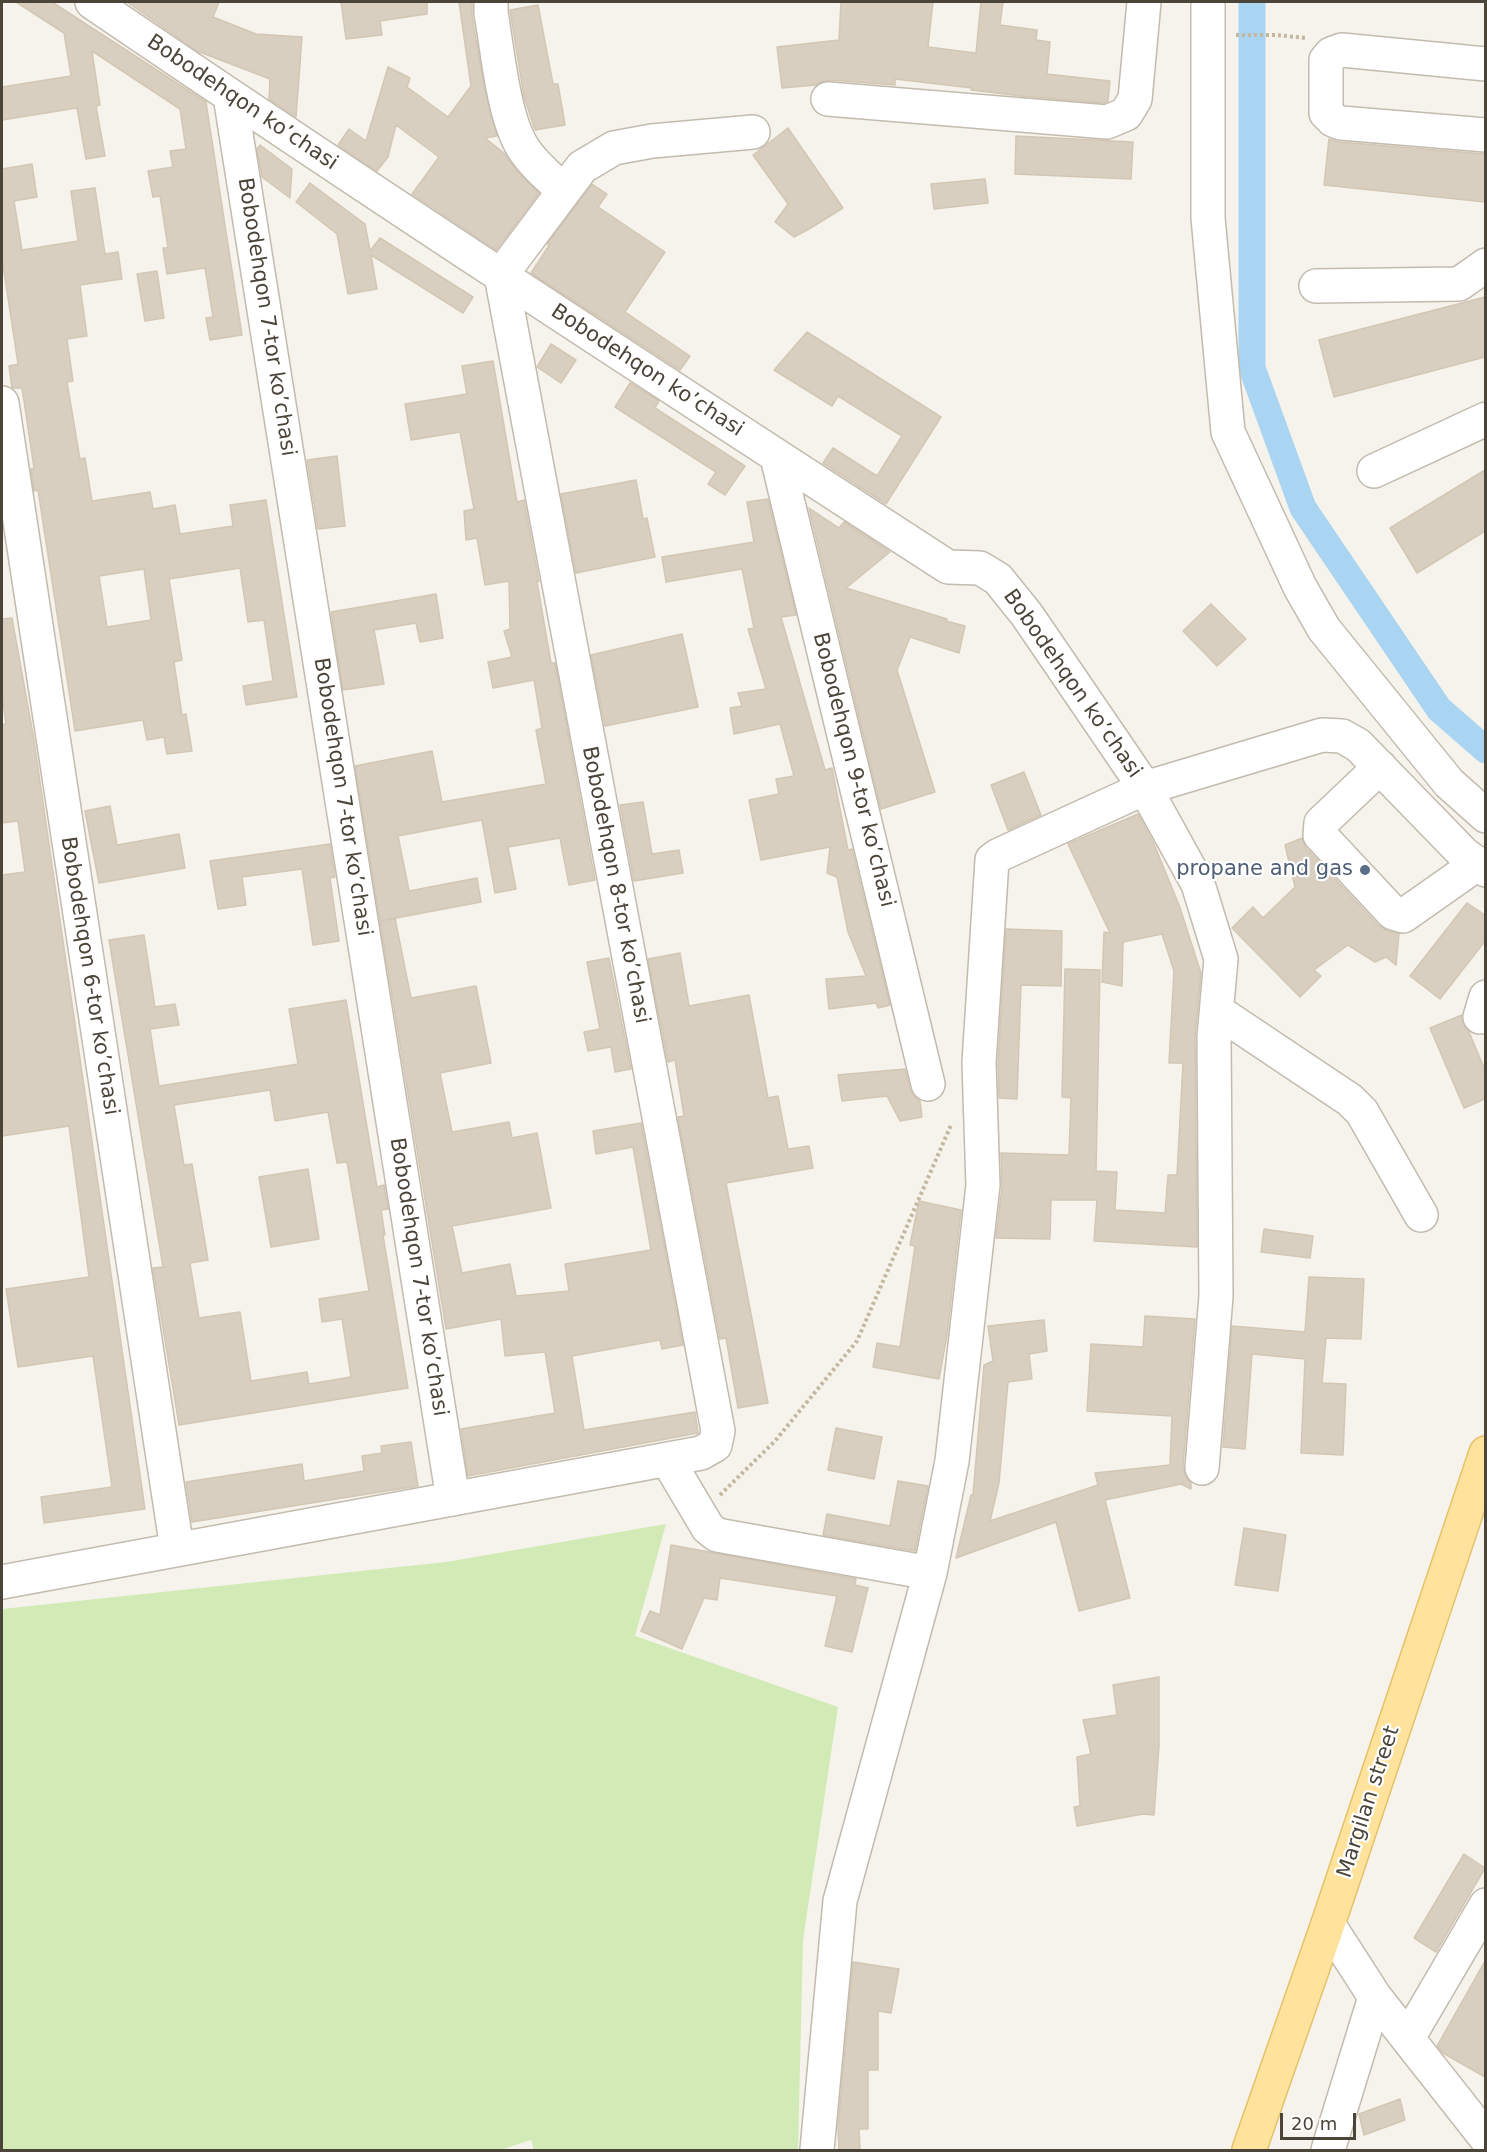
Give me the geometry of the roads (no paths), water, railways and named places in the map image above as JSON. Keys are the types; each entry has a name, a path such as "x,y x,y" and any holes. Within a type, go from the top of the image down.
{"main road":[{"name":"Margilan street","path":"1249,2151 1328,1924 1485,1453"}],"street":[{"name":"Bobodehqon koʼchasi","path":"92,2 501,275 948,567 980,568 998,579 1027,615 1145,788 1198,884 1221,959 1214,1037 1216,1296 1202,1468"},
{"path":"491,2 510,121 523,148 564,191"},
{"path":"828,99 1107,122 1126,114 1135,99 1144,2"},
{"path":"1208,2 1208,218 1228,432 1300,587 1324,628 1449,783 1485,816"},
{"path":"1485,64 1342,50 1331,54 1326,60 1326,113 1333,120 1341,123 1485,135"},
{"name":"Bobodehqon 7-tor koʼchasi","path":"230,96 453,1499"},
{"path":"501,275 582,167 614,148 652,141 753,132"},
{"path":"1316,286 1459,284 1485,265"},
{"name":"Bobodehqon 8-tor koʼchasi","path":"2,1582 701,1453 715,1445 718,1431 501,275"},
{"name":"Bobodehqon 6-tor koʼchasi","path":"2,404 177,1549"},
{"path":"1374,471 1485,419"},
{"name":"Bobodehqon 9-tor koʼchasi","path":"777,457 928,1084"},
{"path":"817,2151 840,1901 930,1573 952,1461 983,1185 979,1063 992,860 1145,788 1323,735 1342,736 1358,745 1380,767 1464,854 1481,867 1403,916 1393,913 1320,835 1321,823 1380,767"},
{"path":"1217,1011 1350,1100 1362,1112 1421,1215"},
{"path":"667,1459 700,1515 717,1535 930,1573"},
{"path":"1408,2038 1485,1905"},
{"path":"1328,1924 1375,1996 1485,2138"},
{"path":"1328,2151 1375,1996"}],"waterway":[{"path":"1252,2 1252,368 1303,508 1439,709 1486,750"}],"place":[{"name":"propane and gas","path":"1365,870"}]}
